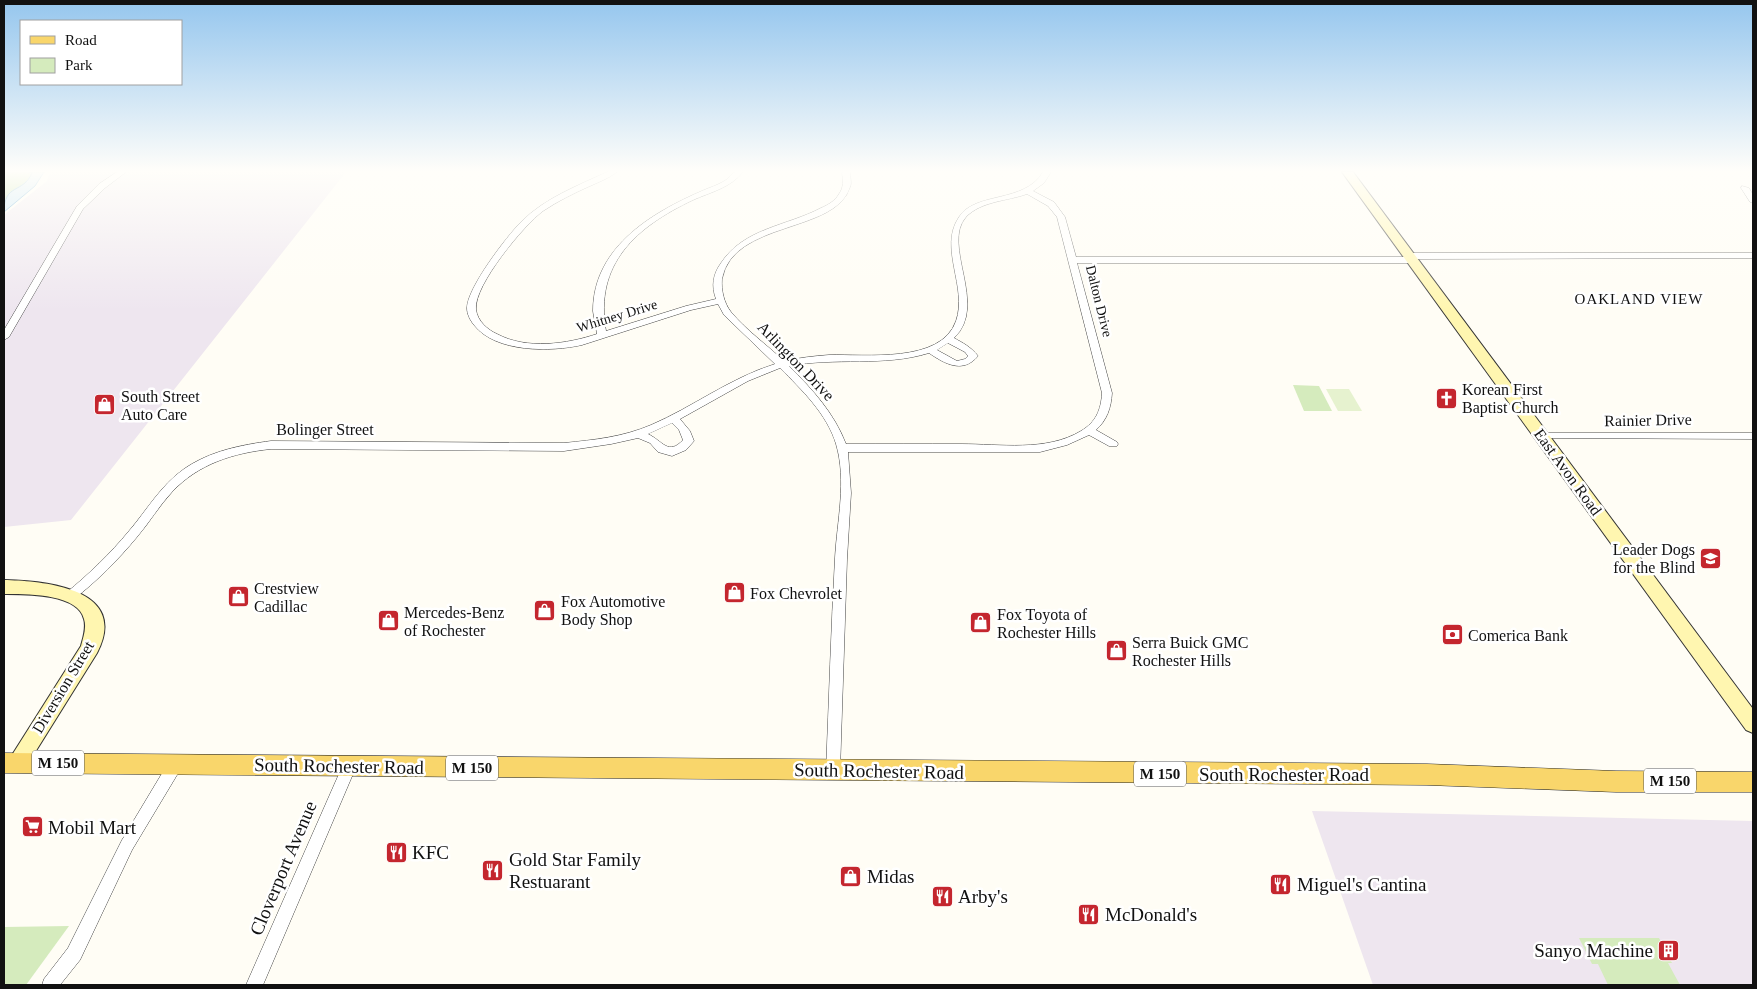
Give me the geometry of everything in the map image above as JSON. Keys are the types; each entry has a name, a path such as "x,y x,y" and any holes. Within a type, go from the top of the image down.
{"main road":[{"name":"East Avon Road","path":"1381,218 1753,724"},
{"name":"Diversion Street","path":"4,587 40,589 70,596"},
{"name":"South Rochester Road","path":"10,763 1341,776 1384,774 1524,776 1588,780 1753,782"}],"street":[{"path":"4,337 74,218"},
{"name":"Whitney Drive","path":"530,218 508,242 479,286 471,305 472,314 486,332 499,340 514,344 564,344 602,336 689,308 720,302"},
{"path":"602,336 598,315 600,284 608,266 618,251 642,227 655,218"},
{"path":"720,302 717,288 719,276 729,257 760,234 807,218"},
{"name":"Bolinger Street","path":"70,596 89,582 132,535 170,487 202,464 220,455 243,448 271,445 564,447 591,444 639,434 751,376 780,365 828,358 899,356 930,349 948,339 956,331 963,316 956,236 958,222 962,218"},
{"name":"Dalton Drive","path":"843,448 1040,448 1061,444 1089,431 1104,414 1107,393 1061,218"},
{"path":"1072,260 1753,256"},
{"name":"Arlington Drive","path":"720,302 738,324 823,411 834,428 843,448 846,481 841,545 833,771"},
{"path":"930,349 950,362 959,364 969,362 974,356 968,350 948,339"},
{"path":"639,434 654,441 662,449 672,452 682,448 689,441 682,425 673,418"},
{"path":"1089,431 1112,444"},
{"name":"Rainier Drive","path":"1542,436 1753,436"},
{"name":"Diversion Street","path":"10,763 90,648 94,631 92,615 84,604 70,596"},
{"path":"50,985 74,954 127,845 175,765"},
{"name":"Cloverport Avenue","path":"254,985 349,767"}],"shaded area":[{"path":"4,218 310,218 71,520 4,527"},
{"path":"1312,811 1753,821 1753,985 1373,985"}],"green space":[{"path":"1293,385 1319,386 1332,411 1304,411"},
{"path":"1326,389 1349,389 1362,411 1338,411"},
{"path":"69,926 26,985 4,985 4,927"},
{"path":"1579,938 1659,938 1672,963 1668,963 1680,985 1608,985 1598,964 1592,964"}],"place":[{"name":"Korean First Baptist Church","path":"1446,398"},
{"name":"South Street Auto Care","path":"105,405"},
{"name":"Leader Dogs for the Blind","path":"1711,558"},
{"name":"Fox Chevrolet","path":"734,593"},
{"name":"Crestview Cadillac","path":"238,597"},
{"name":"Fox Automotive Body Shop","path":"545,610"},
{"name":"Mercedes-Benz of Rochester","path":"388,621"},
{"name":"Fox Toyota of Rochester Hills","path":"981,623"},
{"name":"Comerica Bank","path":"1452,635"},
{"name":"Serra Buick GMC Rochester Hills","path":"1116,651"},
{"name":"Mobil Mart","path":"32,827"},
{"name":"KFC","path":"396,852"},
{"name":"Gold Star Family Restuarant","path":"493,870"},
{"name":"Midas","path":"851,876"},
{"name":"Miguel's Cantina","path":"1281,884"},
{"name":"Arby's","path":"942,896"},
{"name":"McDonald's","path":"1089,914"},
{"name":"Sanyo Machine","path":"1669,950"}],"district":[{"name":"OAKLAND VIEW","path":"1639,299"}]}
